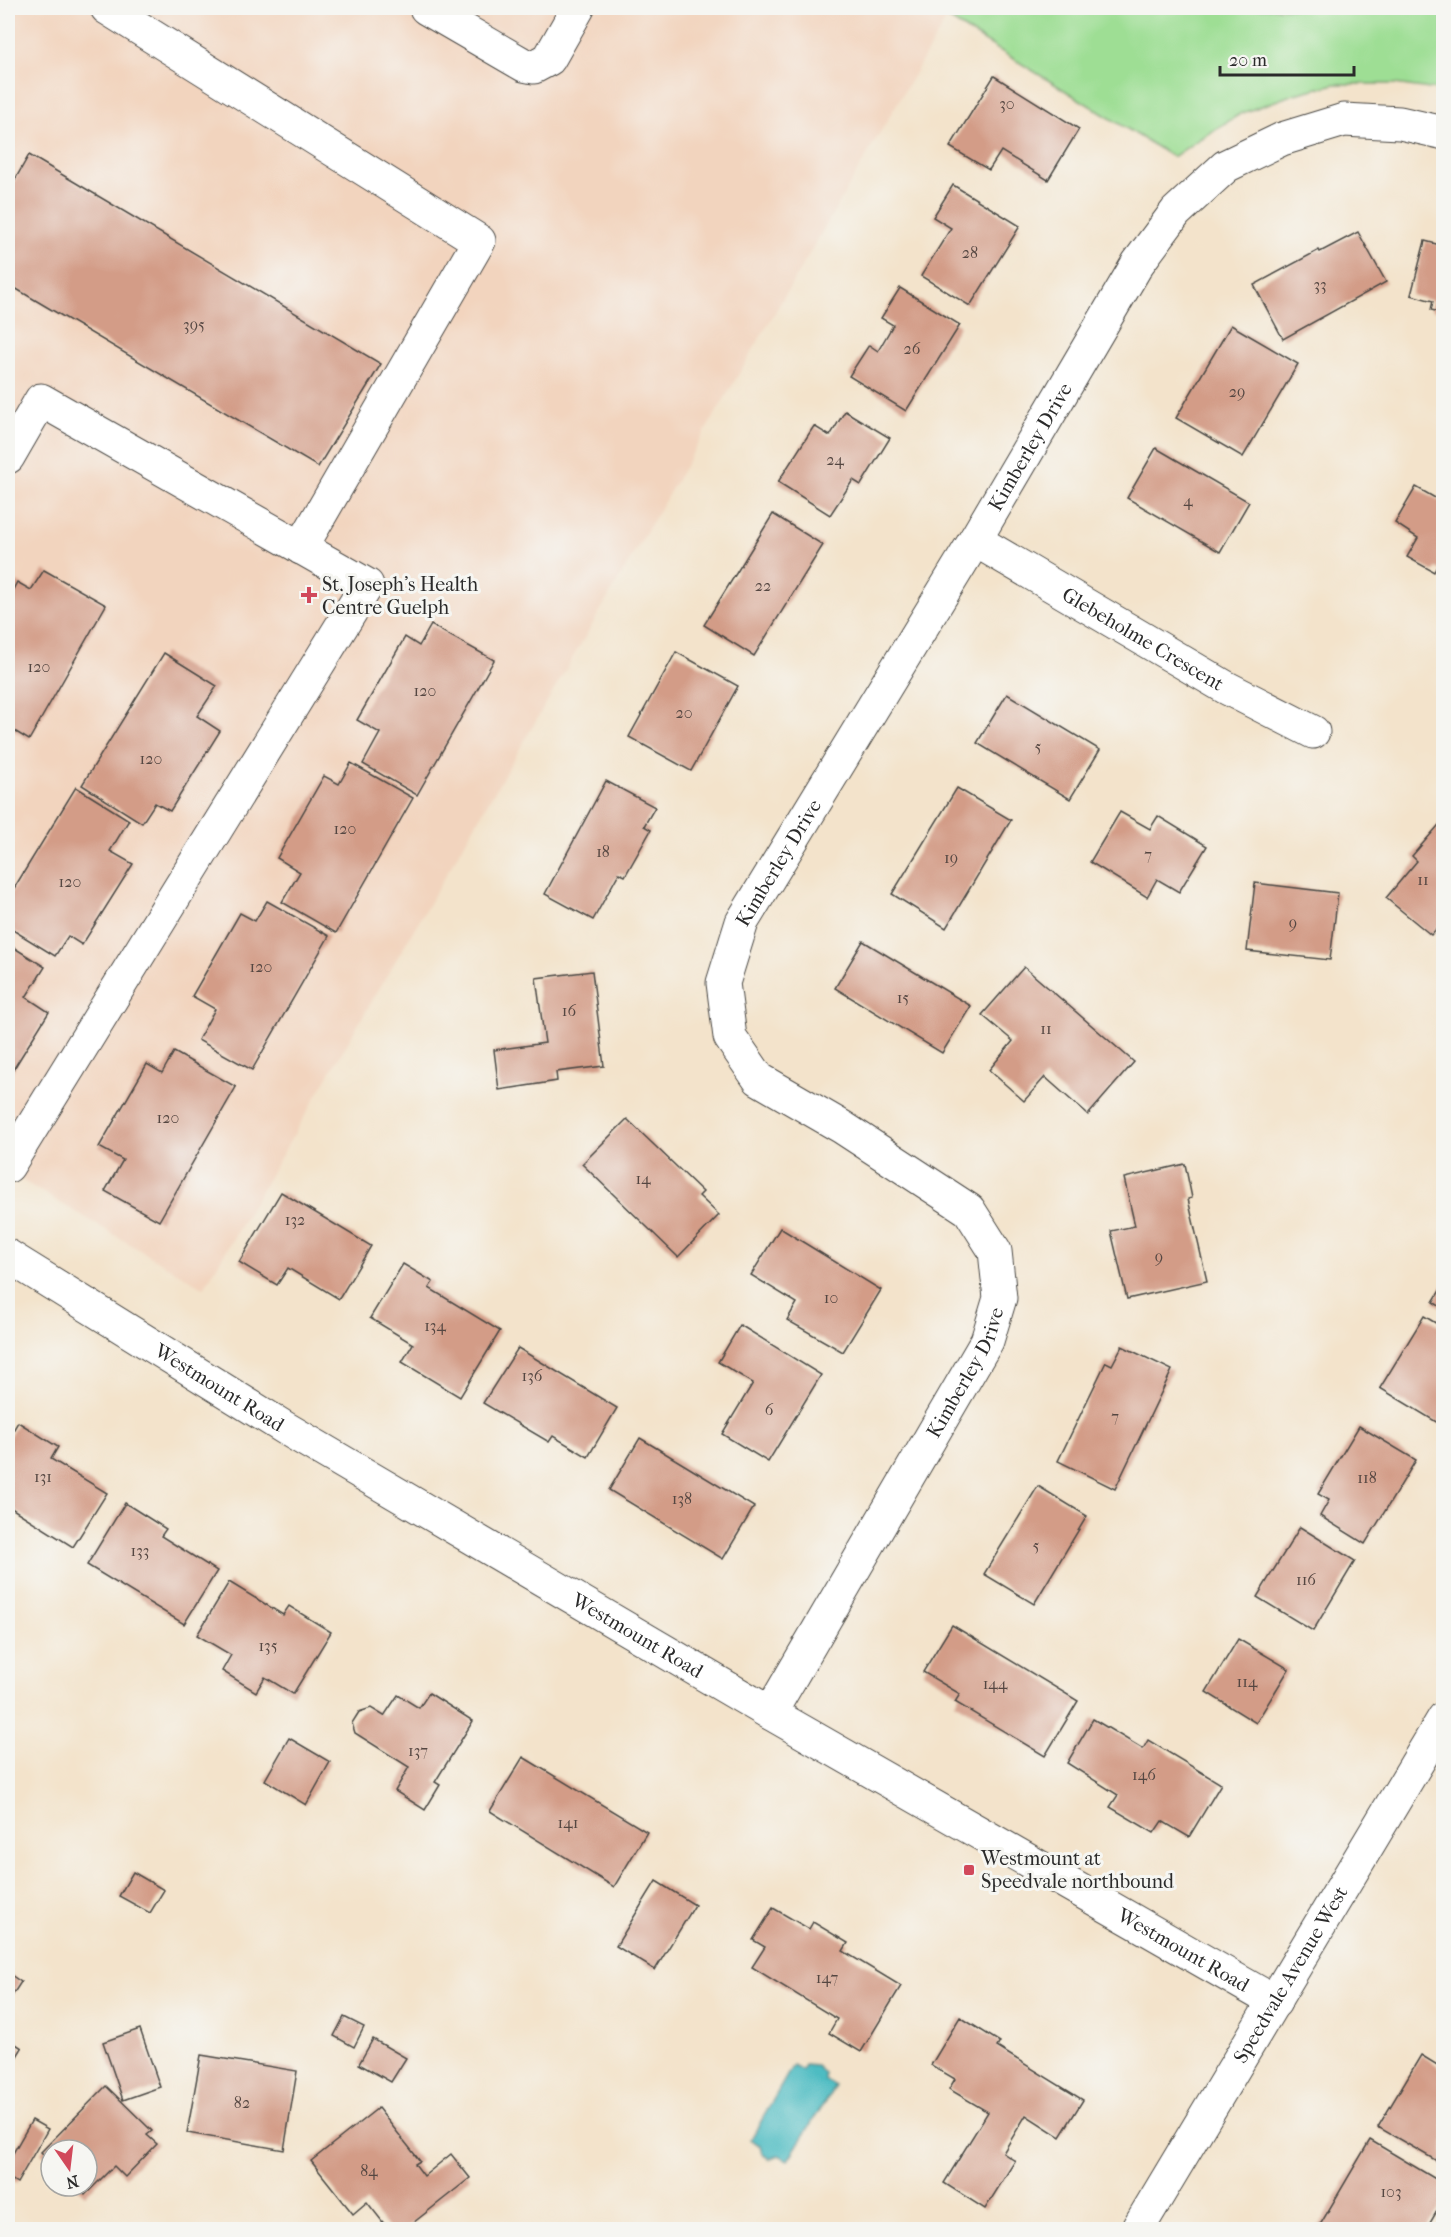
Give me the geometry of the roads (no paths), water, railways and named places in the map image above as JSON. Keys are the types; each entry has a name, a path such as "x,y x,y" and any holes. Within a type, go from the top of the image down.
{"street":[{"path":"107,8 479,241 302,548"},
{"path":"426,8 524,65 534,68 549,59 578,8"},
{"name":"Kimberley Drive","path":"770,1713 987,1341 1000,1298 995,1251 969,1210 842,1127 759,1079 730,1037 723,983 742,922 975,540 1138,263 1176,212 1226,166 1282,139 1344,120 1400,123 1443,133"},
{"path":"8,457 41,400 367,585 8,1166"},
{"name":"Glebeholme Crescent","path":"975,540 1225,687 1313,732"},
{"name":"Westmount Road","path":"8,1257 285,1428 770,1713 1275,2002"},
{"name":"Speedvale Avenue West","path":"1137,2229 1443,1718"}],"water":[{"path":"793,2065 802,2070 805,2065 816,2066 824,2073 824,2080 835,2086 788,2160 779,2155 770,2159 762,2154 760,2146 751,2139"}],"place":[{"name":"St. Joseph's Health Centre Guelph","path":"309,595"},
{"name":"Westmount at Speedvale northbound","path":"969,1870"}]}
